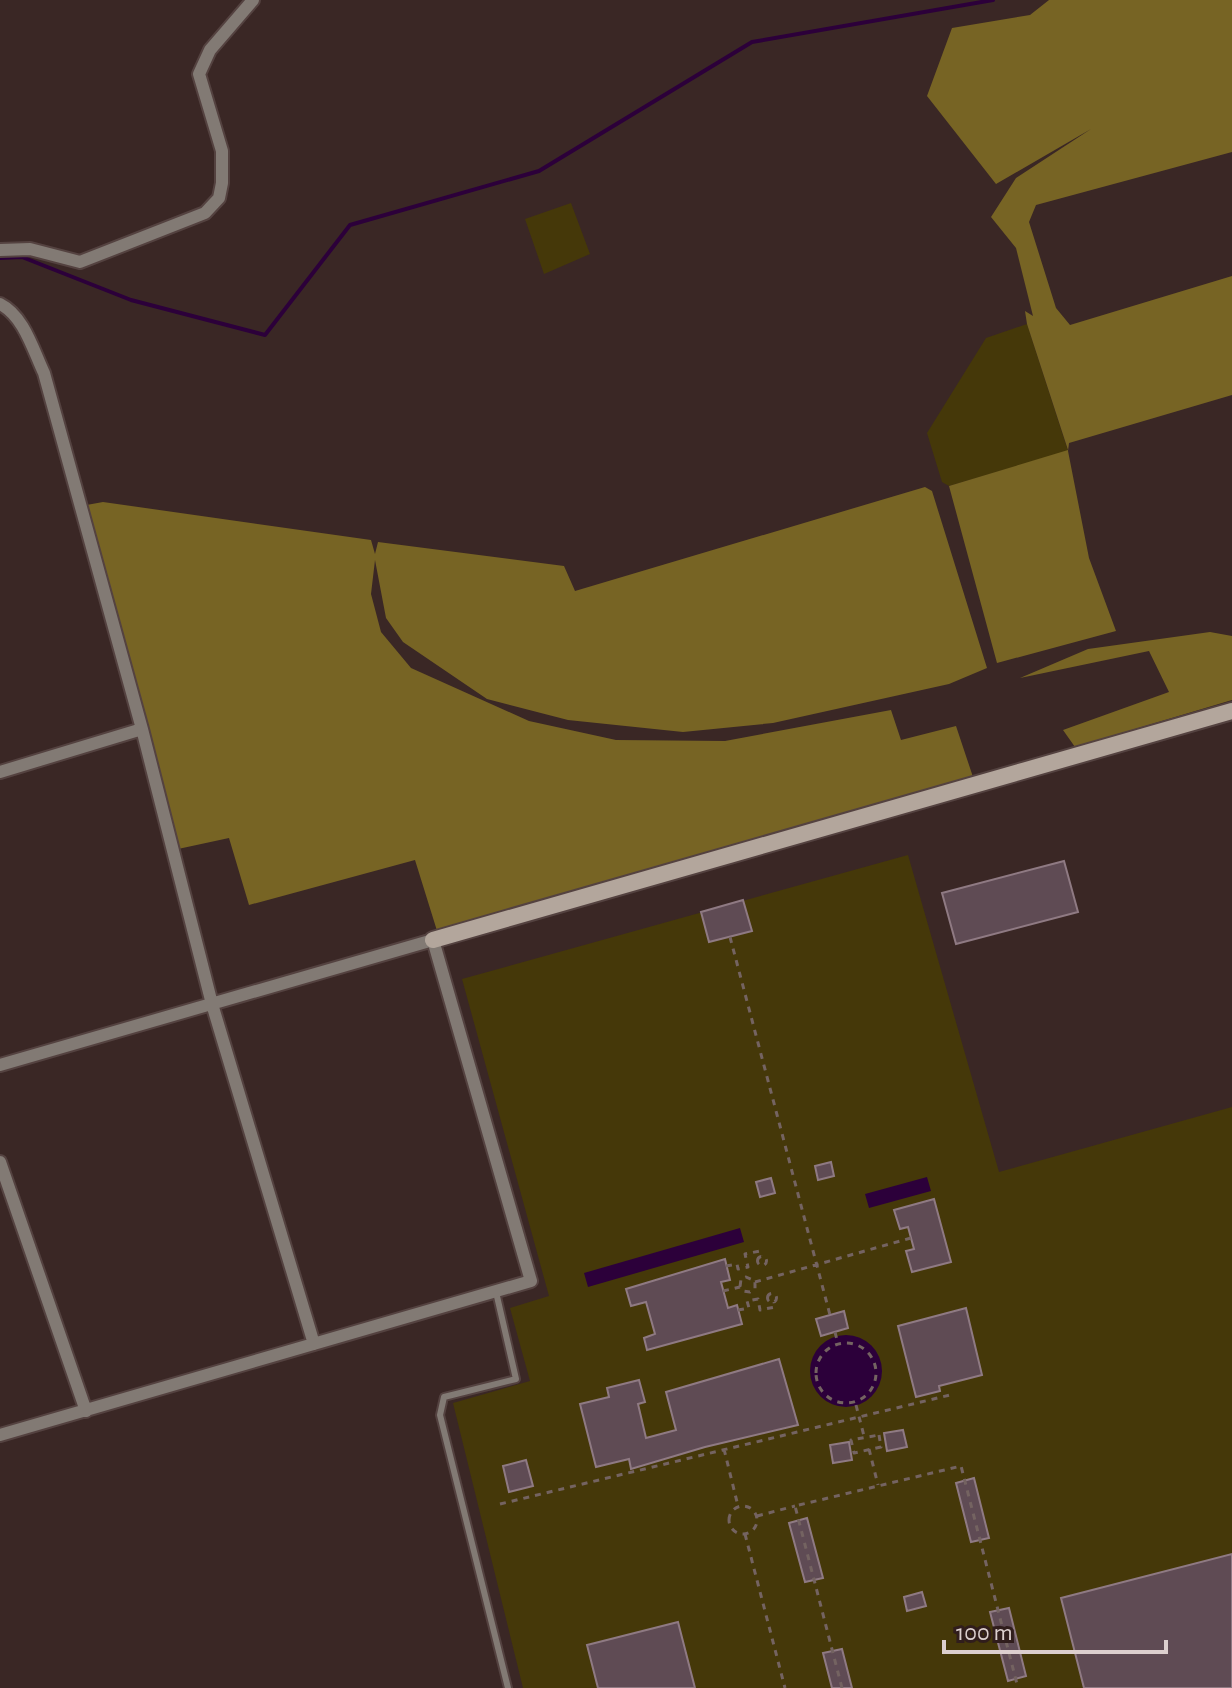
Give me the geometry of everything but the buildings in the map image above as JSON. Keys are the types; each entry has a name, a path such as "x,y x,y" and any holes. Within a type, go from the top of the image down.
{"main road":[{"path":"433,940 1232,711"}],"street":[{"path":"0,250 30,249 80,262 205,213 219,198 222,151 199,74 210,50 253,0"},
{"path":"0,304 8,308 20,323 44,373 142,729 212,1004 314,1344"},
{"path":"0,772 142,729"},
{"path":"0,1065 433,940 531,1281 0,1435"},
{"path":"0,1162 86,1411"}],"lane":[{"path":"496,1292 516,1379 444,1397 440,1415 508,1688"}],"path":[{"path":"730,937 830,1315"},
{"path":"755,1282 911,1238"},
{"path":"726,1266 737,1264 738,1269 748,1267 745,1254 760,1251 761,1256"},
{"path":"744,1268 746,1277"},
{"path":"746,1277 751,1277 755,1282 755,1289 750,1292 740,1287 741,1279 746,1277"},
{"path":"723,1291 740,1287"},
{"path":"750,1292 752,1300"},
{"path":"738,1310 749,1308 747,1301 758,1299 760,1310 775,1307 774,1302"},
{"path":"835,1332 838,1344"},
{"path":"838,1344 856,1344 871,1355 876,1364 875,1383 870,1392 852,1402 832,1400 818,1385 816,1375 821,1356 838,1344"},
{"path":"500,1504 954,1394"},
{"path":"856,1405 865,1438"},
{"path":"879,1435 881,1447 854,1453 851,1440 865,1438 879,1435"},
{"path":"724,1449 738,1506"},
{"path":"869,1449 878,1486"},
{"path":"757,1516 961,1466 1018,1688"},
{"path":"738,1506 748,1506 757,1516 756,1526 745,1534 732,1530 728,1521 731,1512 738,1506"},
{"path":"795,1506 842,1688"},
{"path":"745,1534 785,1688"}],"shaded area":[{"path":"1049,0 1232,0 1232,152 1036,205 1029,222 1056,308 1070,325 1232,276 1232,395 1069,443 1089,558 1116,631 997,663 949,486 1068,450 1027,324 1025,311 1033,316 1016,248 991,217 1016,178 1091,129 996,184 927,96 952,28 1030,15"},
{"path":"571,203 590,254 544,274 525,219"},
{"path":"1027,324 1068,451 949,486 942,482 927,433 986,338"},
{"path":"925,487 932,491 987,668 949,684 773,723 683,732 568,720 487,699 403,642 386,618 375,560 371,594 381,632 411,668 529,721 616,740 725,741 891,710 901,740 956,726 973,777 485,924 438,934 415,860 249,905 229,838 178,849 81,506 103,502 371,540 375,554 378,542 564,566 575,591"},
{"path":"1210,632 1232,636 1232,700 1075,747 1063,730 1169,692 1149,651 1020,678 1088,649"},
{"path":"908,855 999,1172 1232,1107 1232,1688 523,1688 453,1403 530,1381 510,1308 549,1296 462,979"},
{"path":"927,1177 931,1191 869,1208 865,1194"},
{"path":"740,1228 744,1242 588,1287 584,1273"},
{"path":"846,1335 866,1341 876,1351 882,1371 876,1391 866,1401 846,1407 826,1401 816,1391 810,1371 816,1351 826,1341"}],"waterway":[{"path":"0,258 22,257 131,300 265,335 350,225 539,171 752,42 993,0"}]}
